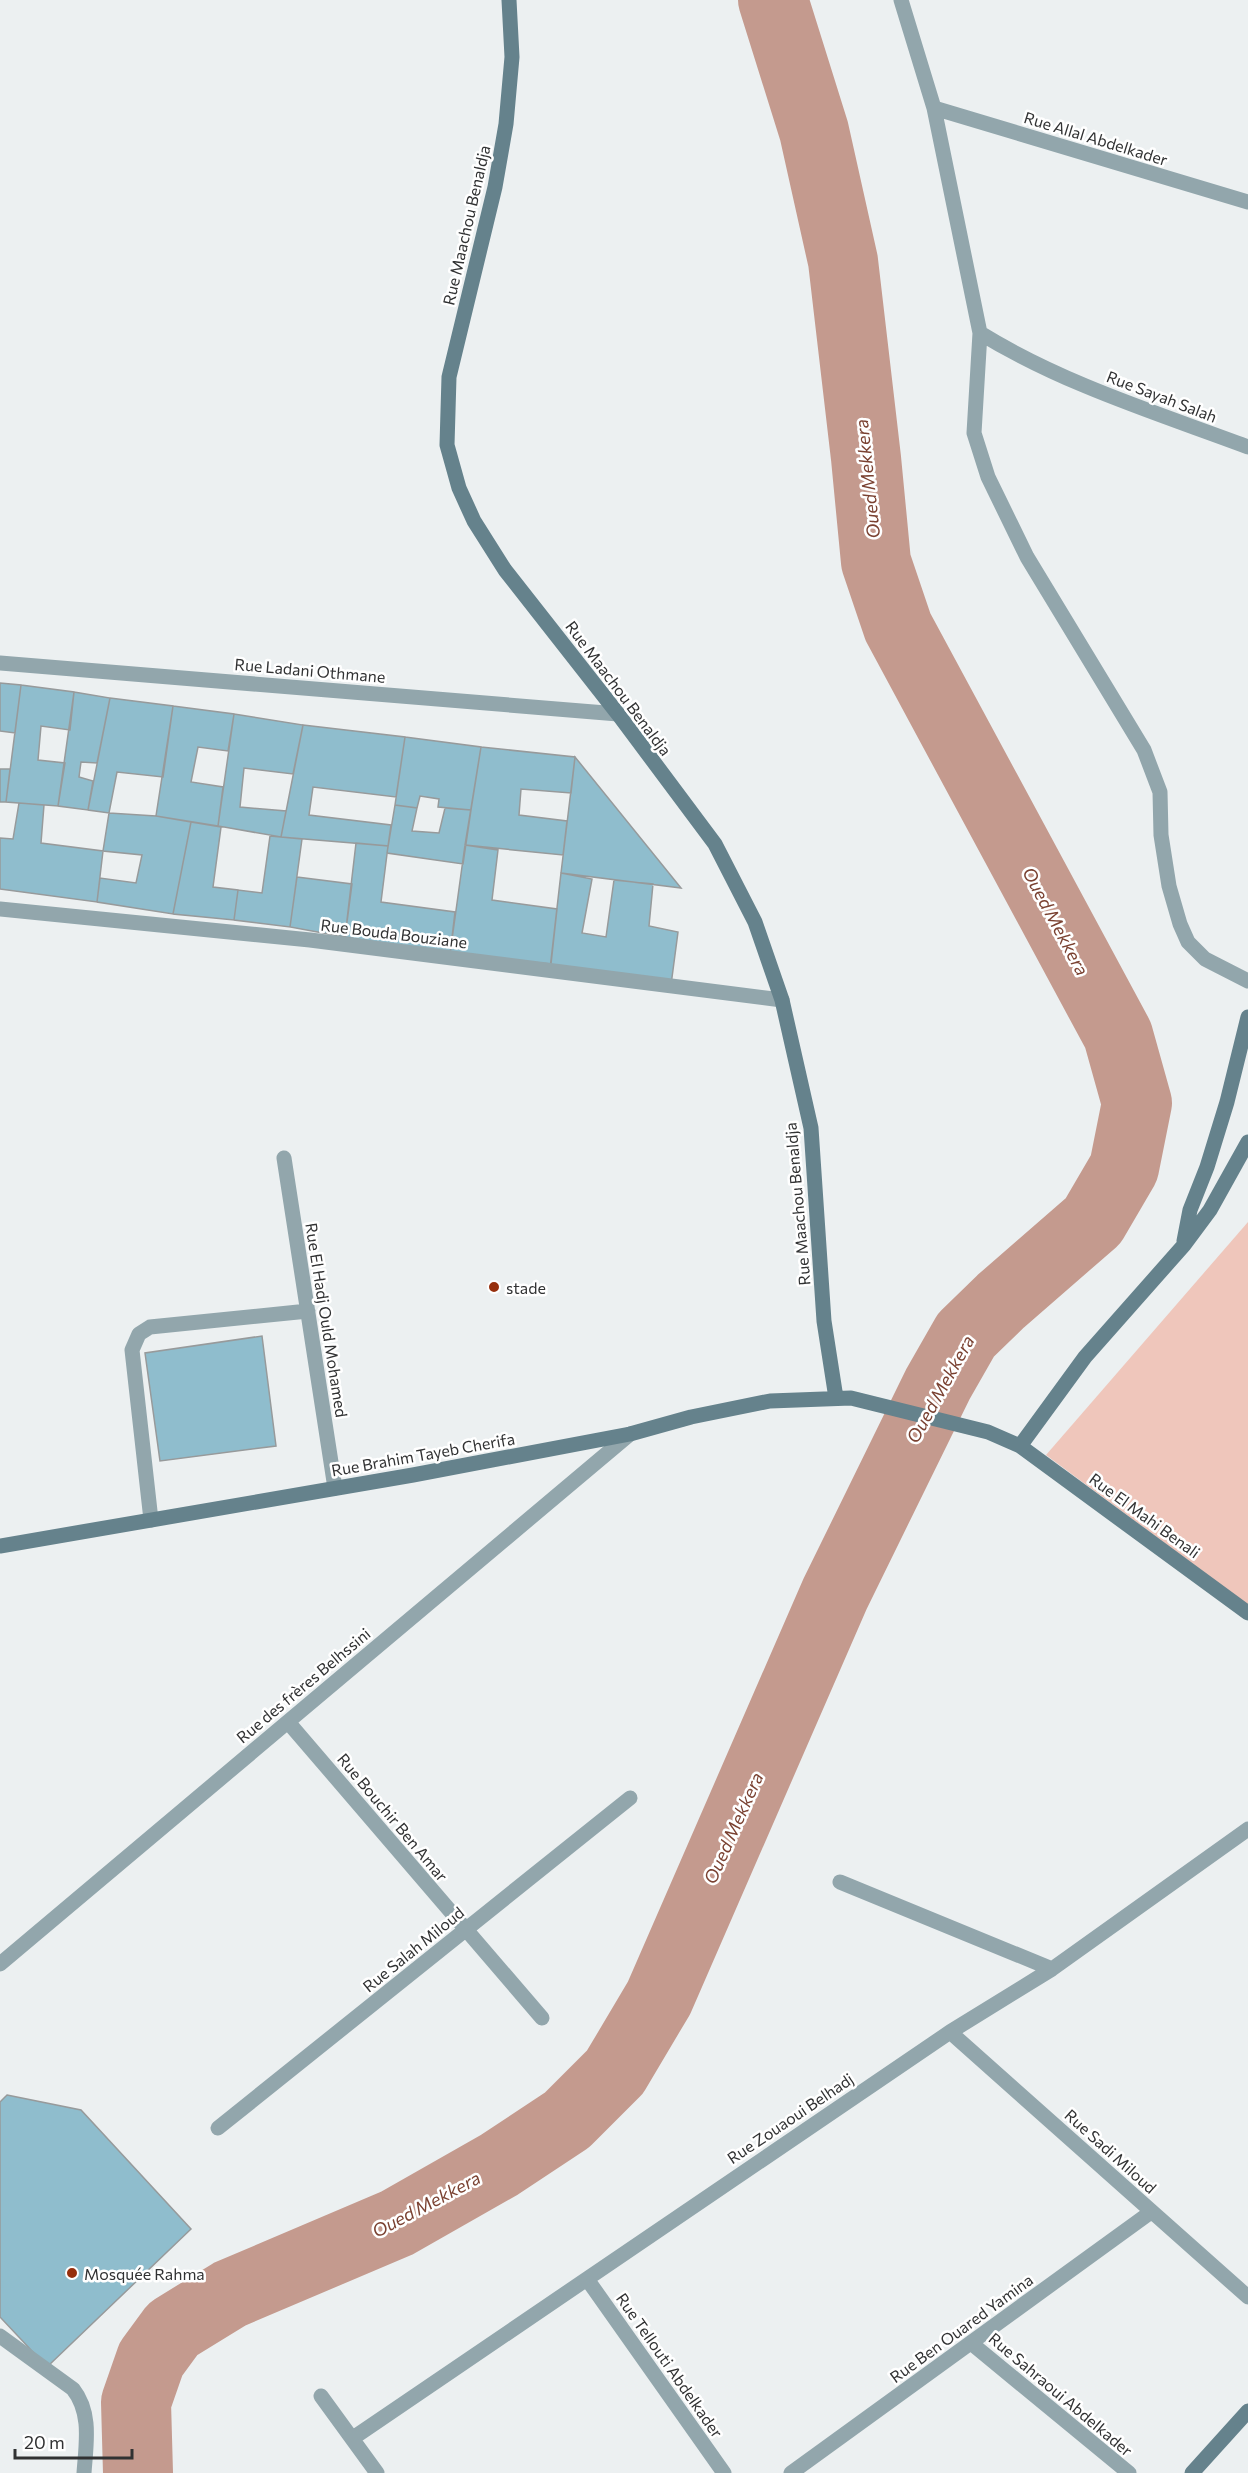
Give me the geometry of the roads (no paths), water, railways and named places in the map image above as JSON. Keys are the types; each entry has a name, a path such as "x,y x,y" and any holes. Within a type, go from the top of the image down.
{"main road":[{"name":"Rue Maachou Benaldja","path":"509,0 512,57 506,124 495,187 449,377 447,445 463,496 474,521 505,570 618,714 715,844 755,922 782,1000 811,1128 824,1321 844,1398"},
{"path":"1184,1245 1190,1210 1207,1167 1227,1102 1248,1017"},
{"path":"1020,1446 1085,1357 1184,1245 1210,1210 1248,1142"},
{"name":"Rue Brahim Tayeb Cherifa","path":"0,1546 630,1434 700,1415 770,1401 844,1398 988,1432"},
{"name":"Rue El Mahi Benali","path":"988,1432 1020,1446 1248,1613"},
{"path":"1191,2473 1248,2411"}],"street":[{"path":"901,0 934,108 980,333 974,433 988,477 1027,557 1144,750 1160,792 1161,835 1169,886 1188,942 1205,959 1248,981"},
{"name":"Rue Allal Abdelkader","path":"934,108 1248,202"},
{"name":"Rue Sayah Salah","path":"980,333 1020,357 1064,378 1248,447"},
{"name":"Rue Ladani Othmane","path":"0,663 618,714"},
{"name":"Rue Bouda Bouziane","path":"0,909 310,940 782,1000"},
{"name":"Rue El Hadj Ould Mohamed","path":"284,1158 335,1488"},
{"path":"151,1520 132,1350 139,1334 150,1327 308,1311"},
{"name":"Rue des frères Belhssini","path":"0,1964 630,1434"},
{"name":"Rue Bouchir Ben Amar","path":"288,1722 542,2018"},
{"name":"Rue Salah Miloud","path":"218,2128 630,1798"},
{"name":"Rue Zouaoui Belhadj","path":"353,2438 950,2032 1052,1969 1248,1829"},
{"path":"840,1882 1052,1969"},
{"name":"Rue Sadi Miloud","path":"950,2032 1248,2297"},
{"name":"Rue Ben Ouared Yamina","path":"791,2473 1151,2211"},
{"name":"Rue Tellouti Abdelkader","path":"587,2279 724,2473"},
{"path":"0,2336 73,2389 81,2398 86,2414 84,2473"},
{"name":"Rue Sahraoui Abdelkader","path":"971,2343 1128,2473"},
{"path":"321,2396 377,2473"}],"waterway":[{"name":"Oued Mekkera","path":"138,2473 136,2402 151,2359 173,2329 230,2294 397,2223 499,2165 567,2120 615,2072 659,1998 835,1594 938,1384 966,1335 1001,1301 1093,1221 1124,1168 1137,1103 1118,1035 898,627 876,562 843,261 814,131 773,0"}],"place":[{"name":"stade","path":"494,1287"},
{"name":"Mosquée Rahma","path":"72,2273"}]}
